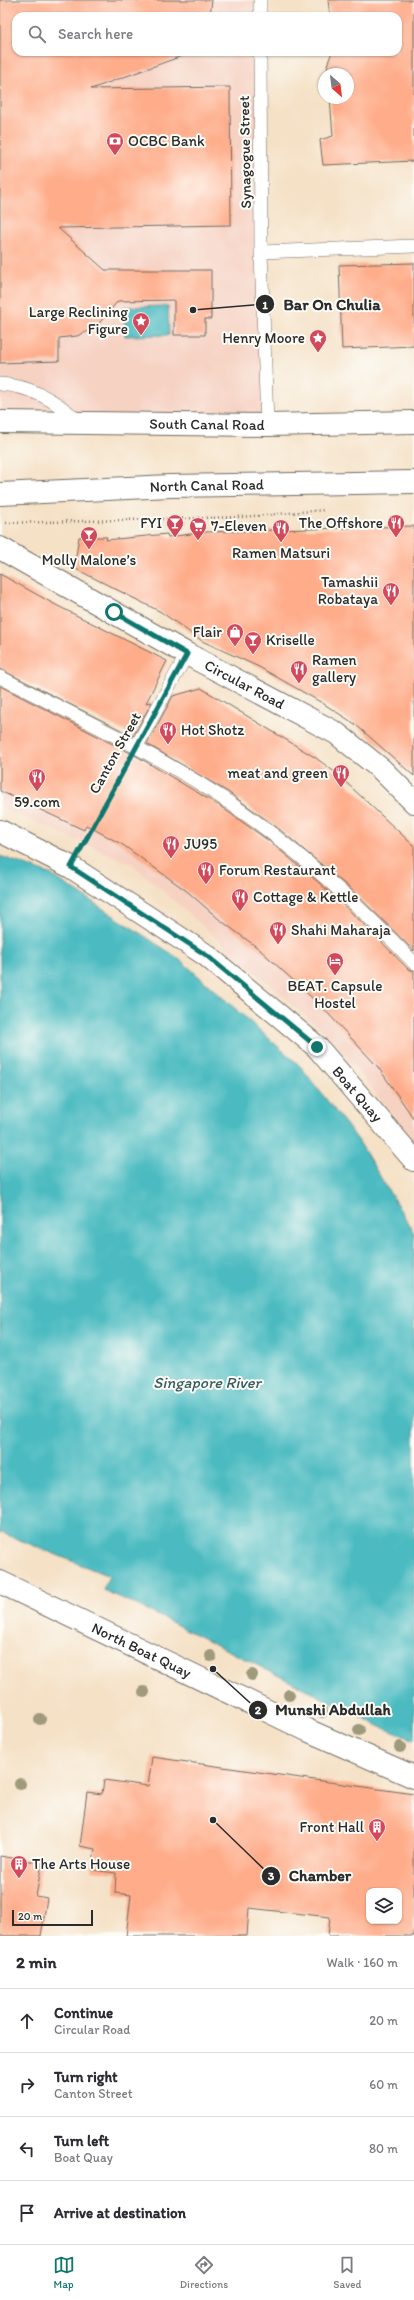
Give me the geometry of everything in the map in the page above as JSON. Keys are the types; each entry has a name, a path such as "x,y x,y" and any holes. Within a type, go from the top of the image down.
{"street":[{"name":"South Canal Road","path":"0,422 267,426 414,422"},
{"name":"North Canal Road","path":"0,494 170,486 414,482"},
{"name":"Circular Road","path":"0,548 187,654 336,733 381,769 414,802"},
{"name":"Boat Quay","path":"0,831 71,867 206,955 317,1047 414,1160"},
{"name":"North Boat Quay","path":"0,1582 306,1730 414,1777"}],"lane":[{"path":"260,0 260,12"},
{"name":"Synagogue Street","path":"260,56 262,252 267,426"},
{"path":"262,252 414,246"},
{"path":"0,384 22,387 54,402 79,422"},
{"name":"Canton Street","path":"136,747 187,654"},
{"path":"0,677 136,747 224,799 273,836 327,880 414,963"}],"path":[{"path":"0,523 241,517 328,510"},
{"name":"Canton Street","path":"71,867 136,747"}],"shaded area":[{"path":"0,0 260,0 260,12 12,12 12,56 260,56 267,425 0,422"},
{"path":"0,696 414,985 414,1142 332,1039 132,864 0,807"}],"water":[{"path":"168,306 169,335 125,336 124,307"},
{"name":"Singapore River","path":"0,856 50,874 178,958 300,1066 358,1140 414,1233 414,1740 381,1727 137,1605 103,1590 109,1576 0,1532"}],"building":[{"name":"OCBC Bank","path":"0,0 212,0 210,12 12,12 12,56 182,56 91,89 230,87 231,225 58,228 105,270 211,270 211,319 205,319 205,335 174,335 174,300 118,301 95,328 77,336 59,338 59,361 0,363"},
{"path":"328,0 414,0 414,161 323,165 320,140 333,136 330,104 354,104 354,68 328,68 327,65 330,56 402,56 402,12 330,12"},
{"path":"414,263 414,346 342,349 339,265"},
{"path":"414,526 414,776 355,724 324,704 259,667 202,641 161,612 74,568 79,537 107,537 106,540 167,534 168,537 206,532"},
{"path":"0,574 54,604 167,661 146,703 152,702 133,736 0,669"},
{"path":"0,686 138,757 220,806 269,841 318,882 365,925 408,969 414,971 414,1119 378,1067 322,1007 258,948 220,920 188,892 123,845 86,825 84,830 0,791"},
{"path":"201,688 316,758 336,773 414,846 414,951 353,891 279,829 228,792 147,744 173,696"},
{"path":"152,1757 414,1794 414,1936 328,1936 330,1917 249,1908 247,1936 126,1936 131,1895 115,1893 116,1873 92,1870 95,1849 80,1846 87,1792 102,1794 104,1780 148,1786"},
{"name":"The Arts House","path":"0,1856 42,1863 36,1896 47,1898 41,1936 0,1936"}],"place":[{"name":"OCBC Bank","path":"115,156"},
{"name":"Bar On Chulia","path":"193,310"},
{"name":"Large Reclining Figure","path":"141,336"},
{"name":"Henry Moore","path":"318,353"},
{"name":"FYI","path":"175,538"},
{"name":"The Offshore","path":"396,538"},
{"name":"7-Eleven","path":"198,541"},
{"name":"Ramen Matsuri","path":"281,543"},
{"name":"Molly Malone’s","path":"89,550"},
{"name":"Tamashii Robataya","path":"391,606"},
{"name":"Flair","path":"235,647"},
{"name":"Kriselle","path":"253,655"},
{"name":"Ramen gallery","path":"299,684"},
{"name":"Hot Shotz","path":"168,745"},
{"name":"meat and green","path":"341,788"},
{"name":"59.com","path":"37,792"},
{"name":"JU95","path":"171,859"},
{"name":"Forum Restaurant","path":"206,885"},
{"name":"Cottage & Kettle","path":"240,912"},
{"name":"Shahi Maharaja","path":"278,945"},
{"name":"BEAT. Capsule Hostel","path":"335,976"},
{"name":"Munshi Abdullah","path":"213,1669"},
{"name":"Chamber","path":"213,1820"},
{"name":"Front Hall","path":"377,1842"},
{"name":"The Arts House","path":"19,1879"}],"route":[{"path":"114,612 187,654 71,867 206,955 317,1047"}]}
